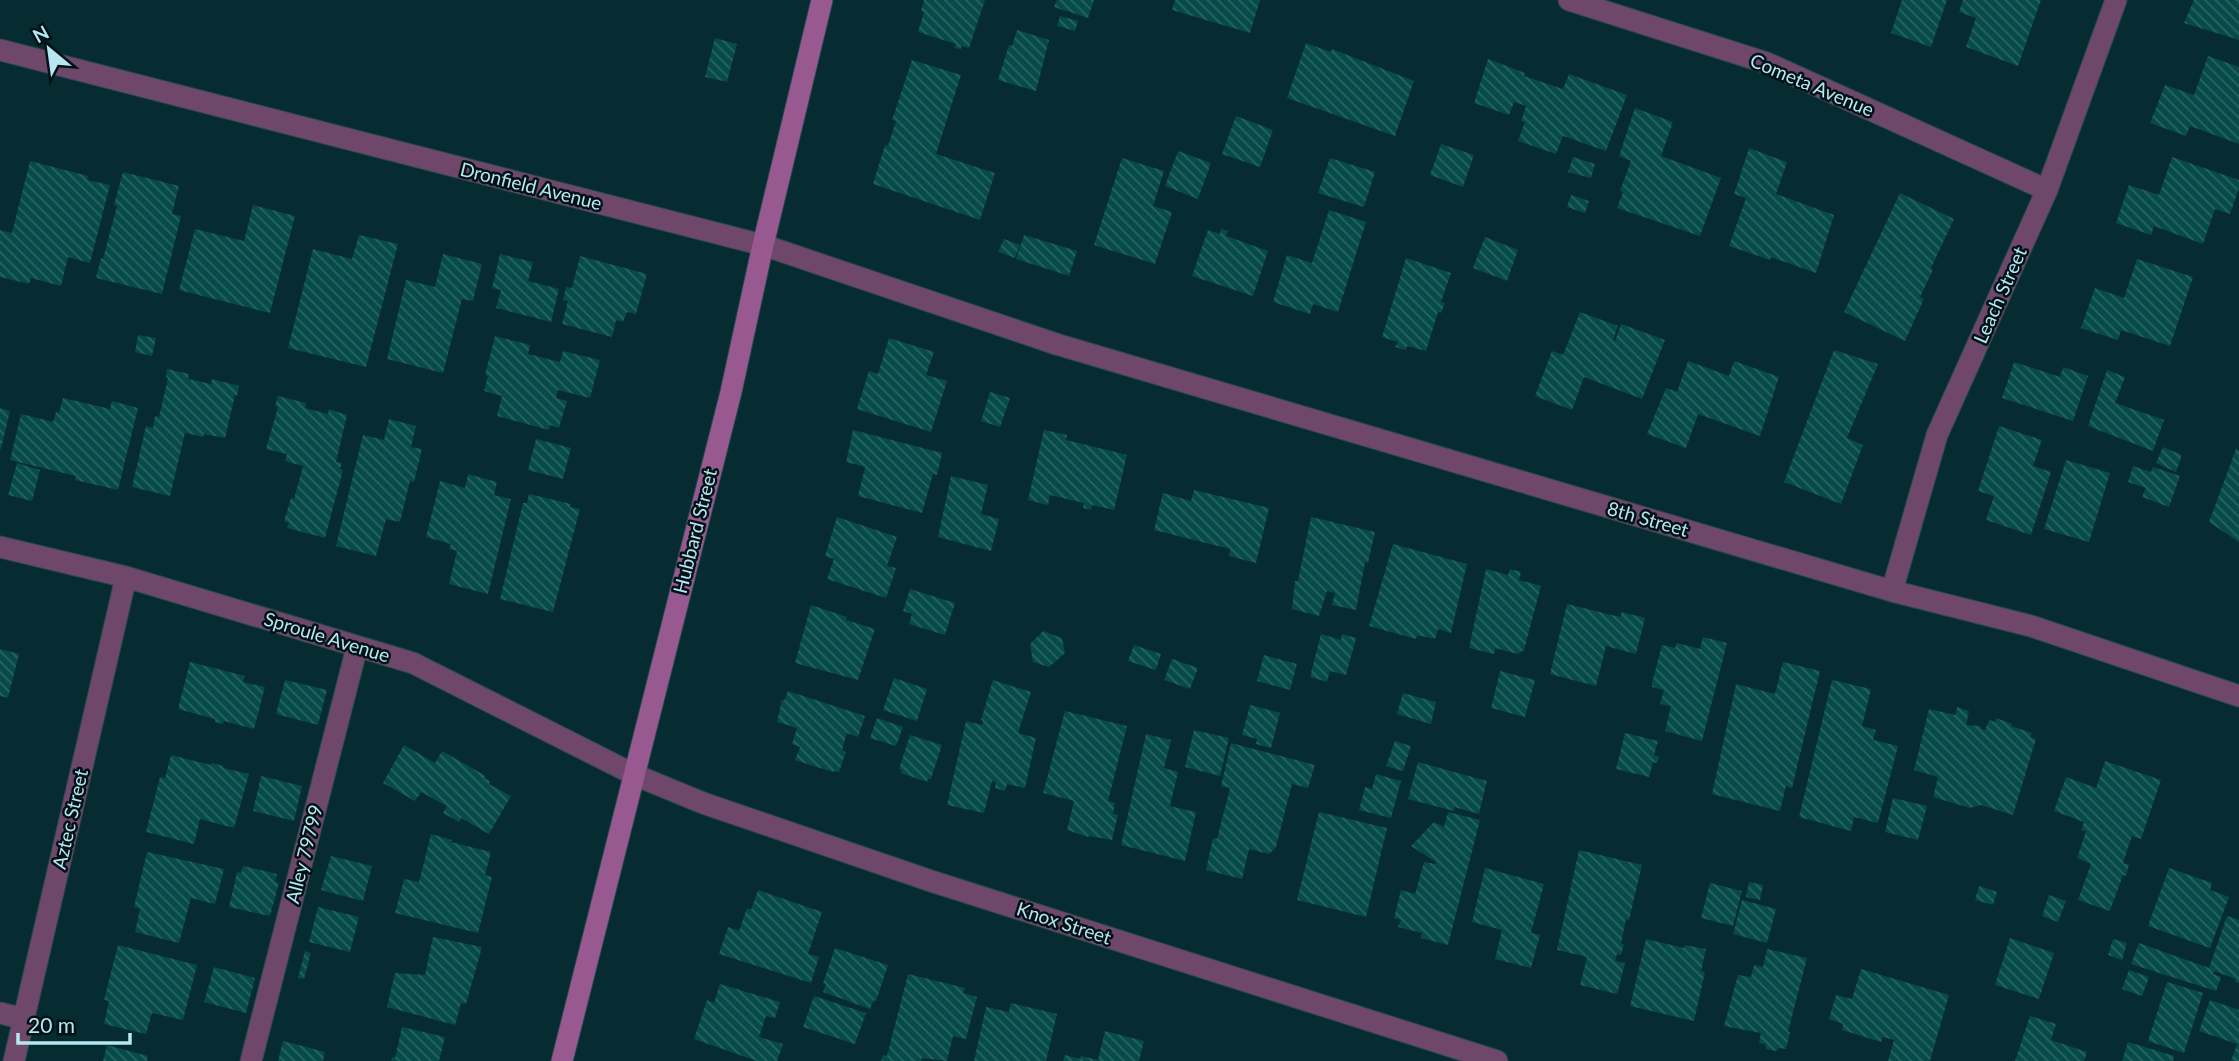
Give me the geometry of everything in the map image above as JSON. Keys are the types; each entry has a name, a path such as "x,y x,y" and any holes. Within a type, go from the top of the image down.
{"main road":[{"name":"Hubbard Street","path":"562,1061 731,392 822,0"}],"street":[{"name":"Cometa Avenue","path":"1569,0 1767,63 2047,190"},
{"name":"Leach Street","path":"1892,592 1937,435 2047,190 2116,0"},
{"name":"Dronfield Avenue","path":"0,50 763,245 1056,344"},
{"name":"8th Street","path":"1056,344 1892,592 2031,626 2239,696"},
{"name":"Sproule Avenue","path":"0,547 126,577 413,663 635,775"},
{"name":"Aztec Street","path":"14,1061 126,577"},
{"name":"Alley 79799","path":"251,1061 358,647"},
{"name":"Knox Street","path":"635,775 703,803 931,881 1497,1061"},
{"path":"0,1013 24,1018"}],"building":[{"path":"924,0 985,0 969,48 954,48 956,44 918,32 924,12 921,11"},
{"path":"1057,0 1094,0 1088,18 1054,7"},
{"path":"1175,0 1260,0 1250,33 1172,10"},
{"path":"1902,0 1947,0 1931,47 1891,33"},
{"path":"1963,0 2041,0 2018,66 1966,47 1976,18 1959,12"},
{"path":"2194,0 2239,0 2239,40 2184,23"},
{"path":"1060,16 1078,21 1075,31 1057,26"},
{"path":"1017,30 1049,40 1036,91 998,80 1009,45 1012,46"},
{"path":"715,38 737,44 727,82 705,77"},
{"path":"1306,43 1331,52 1332,49 1414,81 1395,136 1287,98"},
{"path":"2208,56 2239,67 2239,144 2190,126 2186,136 2150,123 2165,85 2194,95"},
{"path":"1488,59 1525,73 1524,76 1563,89 1569,74 1627,95 1606,151 1563,136 1556,154 1518,141 1525,122 1521,121 1526,106 1514,102 1509,115 1474,103"},
{"path":"912,60 961,75 936,154 995,173 980,220 873,184 885,145 888,146 896,121 892,120"},
{"path":"1635,108 1673,122 1661,156 1721,178 1700,236 1617,208 1631,161 1619,156"},
{"path":"1236,116 1273,130 1260,167 1222,154"},
{"path":"1441,144 1474,155 1463,187 1430,175"},
{"path":"1749,148 1787,162 1776,194 1834,215 1816,273 1729,246 1746,198 1734,194"},
{"path":"1178,151 1211,163 1198,199 1165,186"},
{"path":"1573,157 1595,164 1591,178 1568,172"},
{"path":"2172,157 2239,180 2230,214 2215,209 2203,244 2154,226 2151,235 2116,223 2129,185 2159,195"},
{"path":"1122,158 1164,171 1153,206 1172,212 1155,264 1094,245"},
{"path":"1330,158 1375,172 1364,207 1318,193"},
{"path":"30,161 88,176 87,180 110,185 90,263 68,257 61,286 31,278 29,284 0,277 0,230 12,233"},
{"path":"123,172 179,186 172,214 181,216 162,294 96,278 117,206 114,205"},
{"path":"1900,193 1954,219 1931,268 1933,270 1920,297 1924,299 1905,341 1844,312"},
{"path":"1571,195 1589,201 1585,213 1567,207"},
{"path":"253,205 295,216 270,313 179,290 195,229 244,241"},
{"path":"1329,210 1366,222 1338,312 1313,304 1310,314 1273,302 1287,255 1312,263"},
{"path":"1221,229 1228,231 1226,236 1268,251 1253,296 1192,276 1208,230 1220,234"},
{"path":"359,235 398,244 366,367 288,348 313,249 352,259"},
{"path":"1024,235 1077,251 1069,276 1016,259"},
{"path":"1485,237 1518,250 1507,281 1473,268"},
{"path":"1004,239 1020,245 1015,258 998,252"},
{"path":"443,254 482,264 473,301 462,299 443,373 387,359 406,280 435,287"},
{"path":"500,254 533,262 528,281 559,289 551,322 496,308 501,290 492,288"},
{"path":"580,256 647,274 636,314 627,312 623,322 616,320 612,337 562,324 568,301 563,300 566,287 572,288"},
{"path":"1406,258 1451,273 1441,302 1445,303 1441,313 1438,312 1426,351 1407,346 1406,350 1395,347 1398,342 1382,337"},
{"path":"2137,259 2193,277 2170,346 2121,330 2118,340 2081,328 2095,288 2124,298"},
{"path":"1580,312 1618,326 1613,340 1615,341 1621,324 1665,340 1642,399 1584,377 1572,410 1535,396 1552,351 1563,355"},
{"path":"138,335 156,338 152,356 135,352"},
{"path":"495,336 530,345 528,354 560,362 563,351 600,360 590,398 558,390 556,398 567,401 559,428 550,425 549,430 497,416 502,396 484,391 488,376 485,375"},
{"path":"889,338 934,352 926,375 947,381 931,432 857,409 869,371 878,374"},
{"path":"1834,350 1878,364 1847,438 1863,445 1841,504 1784,482"},
{"path":"1688,361 1729,376 1734,361 1779,377 1760,436 1698,414 1686,448 1647,434 1666,388 1677,392"},
{"path":"2014,362 2060,377 2063,367 2088,376 2073,421 2002,398"},
{"path":"167,369 189,374 188,379 211,384 212,379 239,386 225,438 185,433 170,496 132,487 146,426 153,428 155,416 159,417 168,378"},
{"path":"2107,370 2125,377 2115,403 2164,420 2153,451 2088,426"},
{"path":"990,392 1010,398 1000,427 981,421"},
{"path":"278,396 306,403 305,408 328,414 329,409 347,415 336,462 342,463 340,469 343,470 325,538 287,528 289,523 284,521 291,498 294,499 303,466 285,461 287,454 266,449 278,407 275,406"},
{"path":"63,398 110,409 112,401 138,408 118,490 75,480 76,476 10,460 21,414 53,422"},
{"path":"0,408 10,411 1,449 0,449"},
{"path":"389,419 416,426 411,447 422,449 414,482 410,481 400,522 386,519 376,556 336,546 363,435 384,440"},
{"path":"1999,426 2042,440 2033,466 2051,472 2031,535 1986,520 1994,496 1978,491"},
{"path":"853,430 942,453 937,475 933,474 922,513 858,496 865,467 846,462"},
{"path":"1044,430 1067,435 1066,440 1127,455 1114,510 1092,505 1091,510 1083,508 1084,503 1050,495 1048,505 1028,500"},
{"path":"536,439 571,448 563,479 528,470"},
{"path":"2163,447 2182,455 2176,472 2156,463"},
{"path":"2236,449 2239,450 2239,542 2209,522"},
{"path":"2066,460 2110,473 2089,542 2044,529"},
{"path":"17,463 40,470 32,501 8,495"},
{"path":"2133,466 2151,472 2153,467 2180,476 2169,507 2142,497 2146,488 2128,482"},
{"path":"468,474 497,482 494,495 511,499 488,594 449,584 457,551 449,549 451,544 426,537 440,481 465,488"},
{"path":"951,476 988,485 981,514 999,519 991,551 938,537"},
{"path":"1194,490 1269,508 1256,563 1229,556 1230,549 1154,530 1163,493 1191,501"},
{"path":"529,494 571,504 570,507 580,509 553,612 500,599 523,503 527,503"},
{"path":"837,517 897,537 887,566 896,568 886,598 827,579 834,559 825,556"},
{"path":"1311,517 1375,532 1368,563 1365,562 1356,610 1332,605 1335,593 1327,591 1319,616 1292,609 1295,581 1298,581"},
{"path":"1393,544 1467,564 1451,633 1438,629 1435,639 1417,635 1416,639 1369,626"},
{"path":"1486,569 1508,575 1510,569 1521,572 1519,580 1541,586 1524,650 1518,654 1495,648 1494,654 1469,648"},
{"path":"910,589 955,603 945,635 909,624 912,614 903,611"},
{"path":"1567,604 1620,617 1622,612 1645,618 1636,654 1606,646 1596,686 1550,674"},
{"path":"811,605 875,629 858,680 795,663"},
{"path":"1043,631 1062,638 1065,653 1049,667 1033,662 1030,644"},
{"path":"1321,634 1341,640 1342,634 1356,638 1346,675 1330,671 1327,682 1310,677"},
{"path":"1703,637 1727,643 1702,741 1665,731 1671,706 1660,704 1664,690 1652,687 1652,683 1662,645 1675,648 1677,643 1700,649"},
{"path":"1134,645 1161,654 1156,670 1128,661"},
{"path":"0,649 19,654 8,698 0,696"},
{"path":"1264,655 1297,664 1290,690 1257,681"},
{"path":"1172,659 1198,668 1190,689 1164,680"},
{"path":"190,662 245,676 243,682 265,687 254,729 224,721 223,724 215,722 215,719 178,709"},
{"path":"1783,662 1820,671 1792,788 1786,786 1780,811 1712,794 1736,684 1775,694"},
{"path":"1500,671 1535,680 1525,717 1491,708"},
{"path":"894,678 927,689 917,721 883,710"},
{"path":"285,680 327,690 318,725 276,714"},
{"path":"993,680 1031,692 1018,733 1036,738 1025,788 1007,784 1005,791 995,788 996,782 992,781 984,813 947,805 966,721 982,725 981,720"},
{"path":"1832,680 1871,689 1862,726 1876,730 1873,740 1898,746 1878,823 1854,817 1851,831 1799,817"},
{"path":"788,691 865,716 858,737 847,733 842,750 846,752 839,772 795,760 800,747 792,744 797,728 777,722 782,700 784,701"},
{"path":"1403,693 1436,702 1431,724 1397,714"},
{"path":"1250,705 1280,713 1271,748 1256,744 1257,739 1242,735"},
{"path":"1957,707 1969,711 1966,725 1980,726 1985,730 1989,720 1995,722 1996,718 2032,733 2030,737 2036,739 2013,815 1981,805 1970,808 1933,797 1938,777 1914,770 1929,709 1955,715"},
{"path":"1065,711 1127,726 1108,801 1115,803 1113,814 1118,815 1112,840 1088,837 1067,830 1074,801 1043,793"},
{"path":"877,718 903,727 896,746 870,738"},
{"path":"1194,730 1229,738 1220,776 1185,767"},
{"path":"1625,733 1658,741 1654,755 1659,757 1657,763 1653,762 1649,777 1616,769"},
{"path":"1146,734 1171,740 1164,768 1178,772 1170,806 1196,812 1185,861 1121,845"},
{"path":"910,735 942,745 931,779 927,782 901,773 902,770 899,769"},
{"path":"1395,741 1411,746 1403,771 1386,766"},
{"path":"1231,743 1315,765 1308,788 1292,784 1276,847 1269,854 1249,849 1242,879 1206,870 1213,838 1217,839 1230,788 1221,786"},
{"path":"404,745 435,763 442,751 486,776 484,778 490,781 489,784 511,796 489,834 461,818 459,822 443,813 447,806 421,792 415,801 383,783"},
{"path":"171,755 249,774 234,828 200,819 194,844 146,832 160,777 165,778"},
{"path":"2105,761 2161,780 2141,839 2132,836 2123,863 2129,865 2126,876 2123,875 2110,911 2078,900 2091,864 2077,858 2086,831 2081,830 2084,822 2054,811 2066,777 2096,788"},
{"path":"1418,762 1487,781 1479,814 1454,807 1454,811 1408,799"},
{"path":"1376,774 1401,781 1391,818 1359,810 1365,787 1372,789"},
{"path":"261,776 302,786 294,821 253,811"},
{"path":"1893,798 1927,806 1918,840 1885,832"},
{"path":"1319,812 1387,828 1366,917 1297,900"},
{"path":"1448,812 1480,820 1448,945 1421,938 1422,933 1398,927 1401,920 1394,918 1401,890 1415,894 1424,862 1436,862 1411,846 1434,822 1444,827"},
{"path":"431,834 491,852 485,875 492,877 478,933 395,913 404,879 419,882"},
{"path":"1579,850 1642,865 1629,920 1626,919 1621,955 1617,954 1615,961 1625,963 1617,994 1580,985 1587,957 1557,950"},
{"path":"147,852 224,869 215,904 191,898 179,943 135,932 140,909 134,907"},
{"path":"331,856 372,866 363,901 321,890"},
{"path":"243,866 277,874 275,882 279,883 270,916 229,907 237,872 241,873"},
{"path":"1485,868 1544,884 1531,933 1540,935 1531,968 1495,959 1502,930 1472,922"},
{"path":"2169,868 2212,883 2210,890 2229,897 2210,948 2148,926"},
{"path":"1749,882 1763,885 1760,900 1746,897"},
{"path":"1710,883 1742,891 1733,926 1701,918"},
{"path":"1979,886 1997,892 1993,905 1975,900"},
{"path":"758,890 822,912 808,954 819,957 811,983 719,954 728,927 739,931 747,908 751,910"},
{"path":"2049,895 2066,901 2058,922 2042,916"},
{"path":"1742,900 1776,909 1767,943 1733,934"},
{"path":"318,907 359,917 350,952 309,942"},
{"path":"2227,916 2239,920 2239,983 2235,982 2236,979 2214,971 2213,974 2221,977 2216,991 2131,964 2139,943 2209,968"},
{"path":"433,937 482,947 466,1004 461,1003 455,1025 387,1007 395,973 425,975"},
{"path":"2010,938 2054,953 2039,999 1995,985"},
{"path":"1646,939 1684,948 1685,945 1706,949 1701,971 1705,972 1694,1021 1630,1006"},
{"path":"2113,939 2127,943 2122,960 2108,955"},
{"path":"118,945 197,965 183,1020 152,1013 146,1034 104,1024 109,1001 104,1000"},
{"path":"835,948 888,965 876,1001 874,1000 870,1009 823,992 826,984 823,983"},
{"path":"1767,949 1807,958 1786,1049 1779,1048 1776,1051 1766,1049 1765,1044 1759,1043 1761,1033 1724,1026 1738,975 1751,977 1754,965 1763,967"},
{"path":"305,951 311,953 304,979 298,978"},
{"path":"214,967 255,978 246,1013 204,1002"},
{"path":"1861,969 1949,995 1930,1061 1888,1061 1894,1040 1883,1037 1881,1042 1842,1030 1843,1024 1829,1019 1836,995 1852,999"},
{"path":"2129,970 2149,977 2142,996 2122,989"},
{"path":"908,974 965,988 963,993 977,997 966,1039 953,1036 947,1061 922,1058 921,1061 881,1061 883,1055 887,1056"},
{"path":"2167,982 2203,993 2184,1053 2148,1041"},
{"path":"720,984 780,1002 775,1018 766,1016 759,1037 783,1044 777,1061 757,1061 694,1039 707,1000 714,1003"},
{"path":"814,996 866,1013 855,1044 803,1027"},
{"path":"2210,1000 2239,1010 2239,1061 2231,1061 2237,1044 2199,1031"},
{"path":"1011,1003 1057,1014 1046,1061 974,1061 986,1007 1009,1012"},
{"path":"2030,1016 2056,1024 2051,1040 2087,1052 2084,1061 2015,1061"},
{"path":"402,1027 445,1037 439,1061 391,1061 392,1057 395,1058"},
{"path":"1105,1031 1144,1041 1139,1061 1063,1061 1065,1055 1098,1060"},
{"path":"283,1041 325,1052 323,1061 278,1061"},
{"path":"2128,1042 2174,1056 2173,1061 2122,1061"},
{"path":"107,1045 148,1056 147,1061 103,1061"}]}
